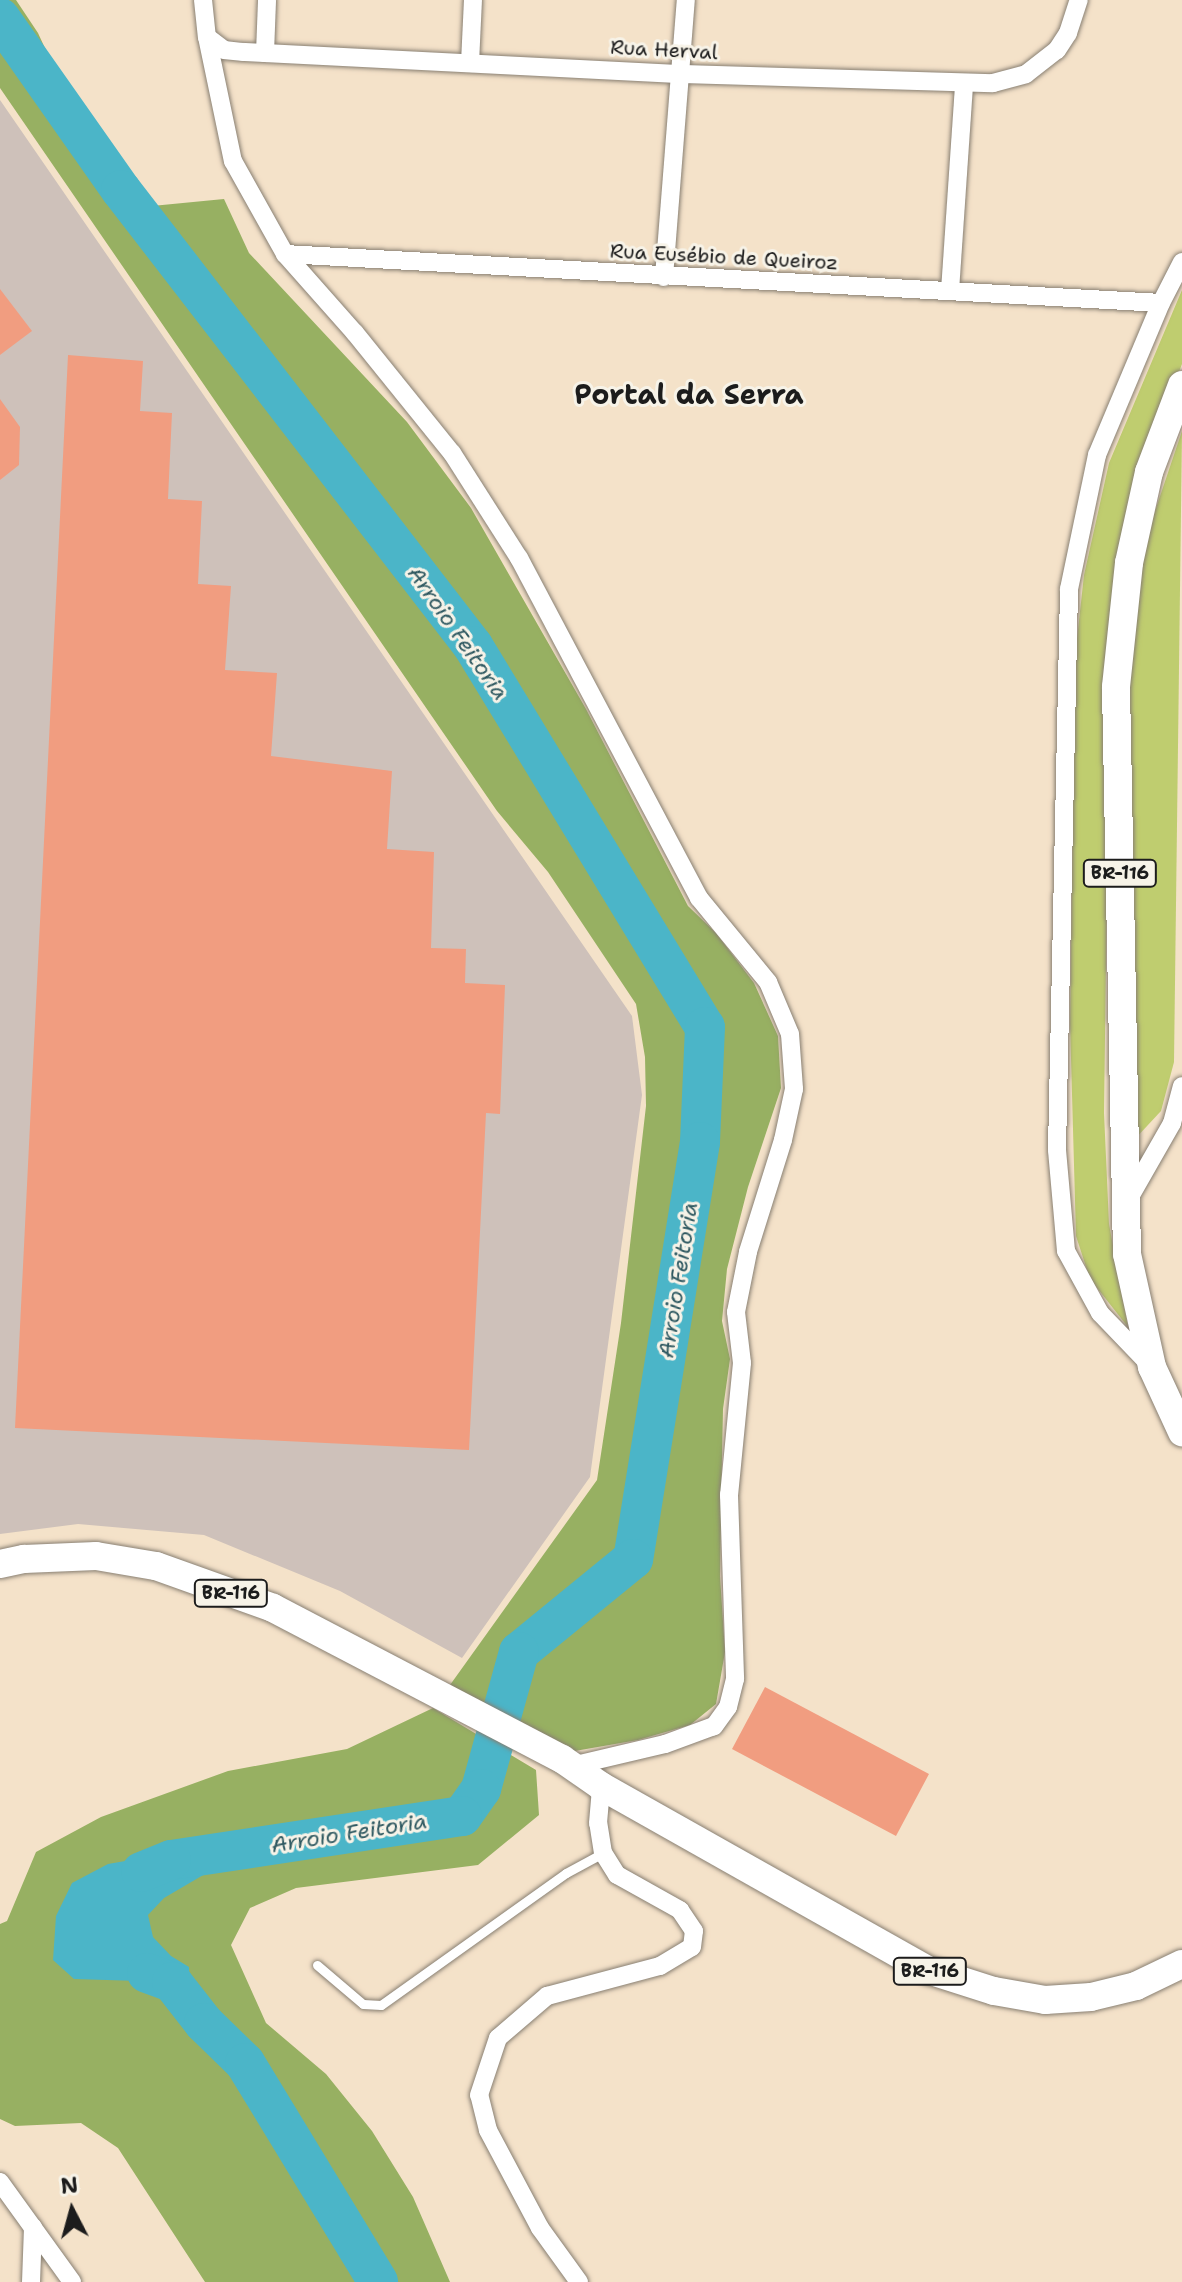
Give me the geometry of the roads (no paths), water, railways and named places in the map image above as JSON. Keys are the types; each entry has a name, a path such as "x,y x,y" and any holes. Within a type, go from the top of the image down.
{"main road":[{"name":"BR-116","path":"1182,385 1149,472 1142,502 1129,563 1116,687 1127,1254 1152,1367 1182,1432"},
{"name":"BR-116","path":"0,1564 24,1559 96,1556 156,1566 273,1608 567,1762 601,1786 928,1970 994,1991 1045,2000 1091,1997 1136,1986 1182,1964"}],"street":[{"path":"203,0 207,37 233,161 285,254 355,333 452,453 519,558 699,898 768,982 790,1034 794,1089 783,1140 752,1238 736,1312 742,1363 729,1495 735,1679 728,1707 714,1726 665,1744 567,1762"},
{"path":"265,53 267,0"},
{"path":"470,63 473,0"},
{"path":"664,277 683,74 686,0"},
{"name":"Rua Herval","path":"207,37 224,50 265,53 683,74 964,84 1010,81 1042,64 1068,33 1079,0"},
{"path":"950,291 964,84"},
{"name":"Rua Eusébio de Queiroz","path":"285,254 1161,303"},
{"path":"1152,1367 1100,1313 1066,1251 1057,1150 1069,589 1097,455 1161,303 1182,262"},
{"path":"1126,1204 1172,1123 1182,1086"},
{"path":"579,2282 540,2228 488,2130 479,2095 498,2038 547,1996 660,1966 692,1947 694,1931 680,1910 655,1893 617,1875 603,1853 598,1823 601,1786"},
{"path":"0,2182 72,2282"},
{"path":"31,2282 33,2227"}],"lane":[{"path":"317,1965 363,2004 381,2005 566,1873 603,1853"}],"water":[{"path":"210,1855 222,1864 164,1898 148,1915 153,1937 171,1956 189,1967 190,2004 172,1982 74,1979 53,1960 56,1916 72,1883 108,1864 154,1856"}],"waterway":[{"name":"Arroio Feitoria","path":"0,18 121,190 473,646 705,1027 700,1142 633,1559 519,1652 481,1789 462,1816 171,1860 141,1872"},
{"name":"Arroio Feitoria","path":"147,1973 172,1982 204,2023 245,2063 378,2282"}],"district":[{"name":"Portal da Serra","path":"689,394"}]}
